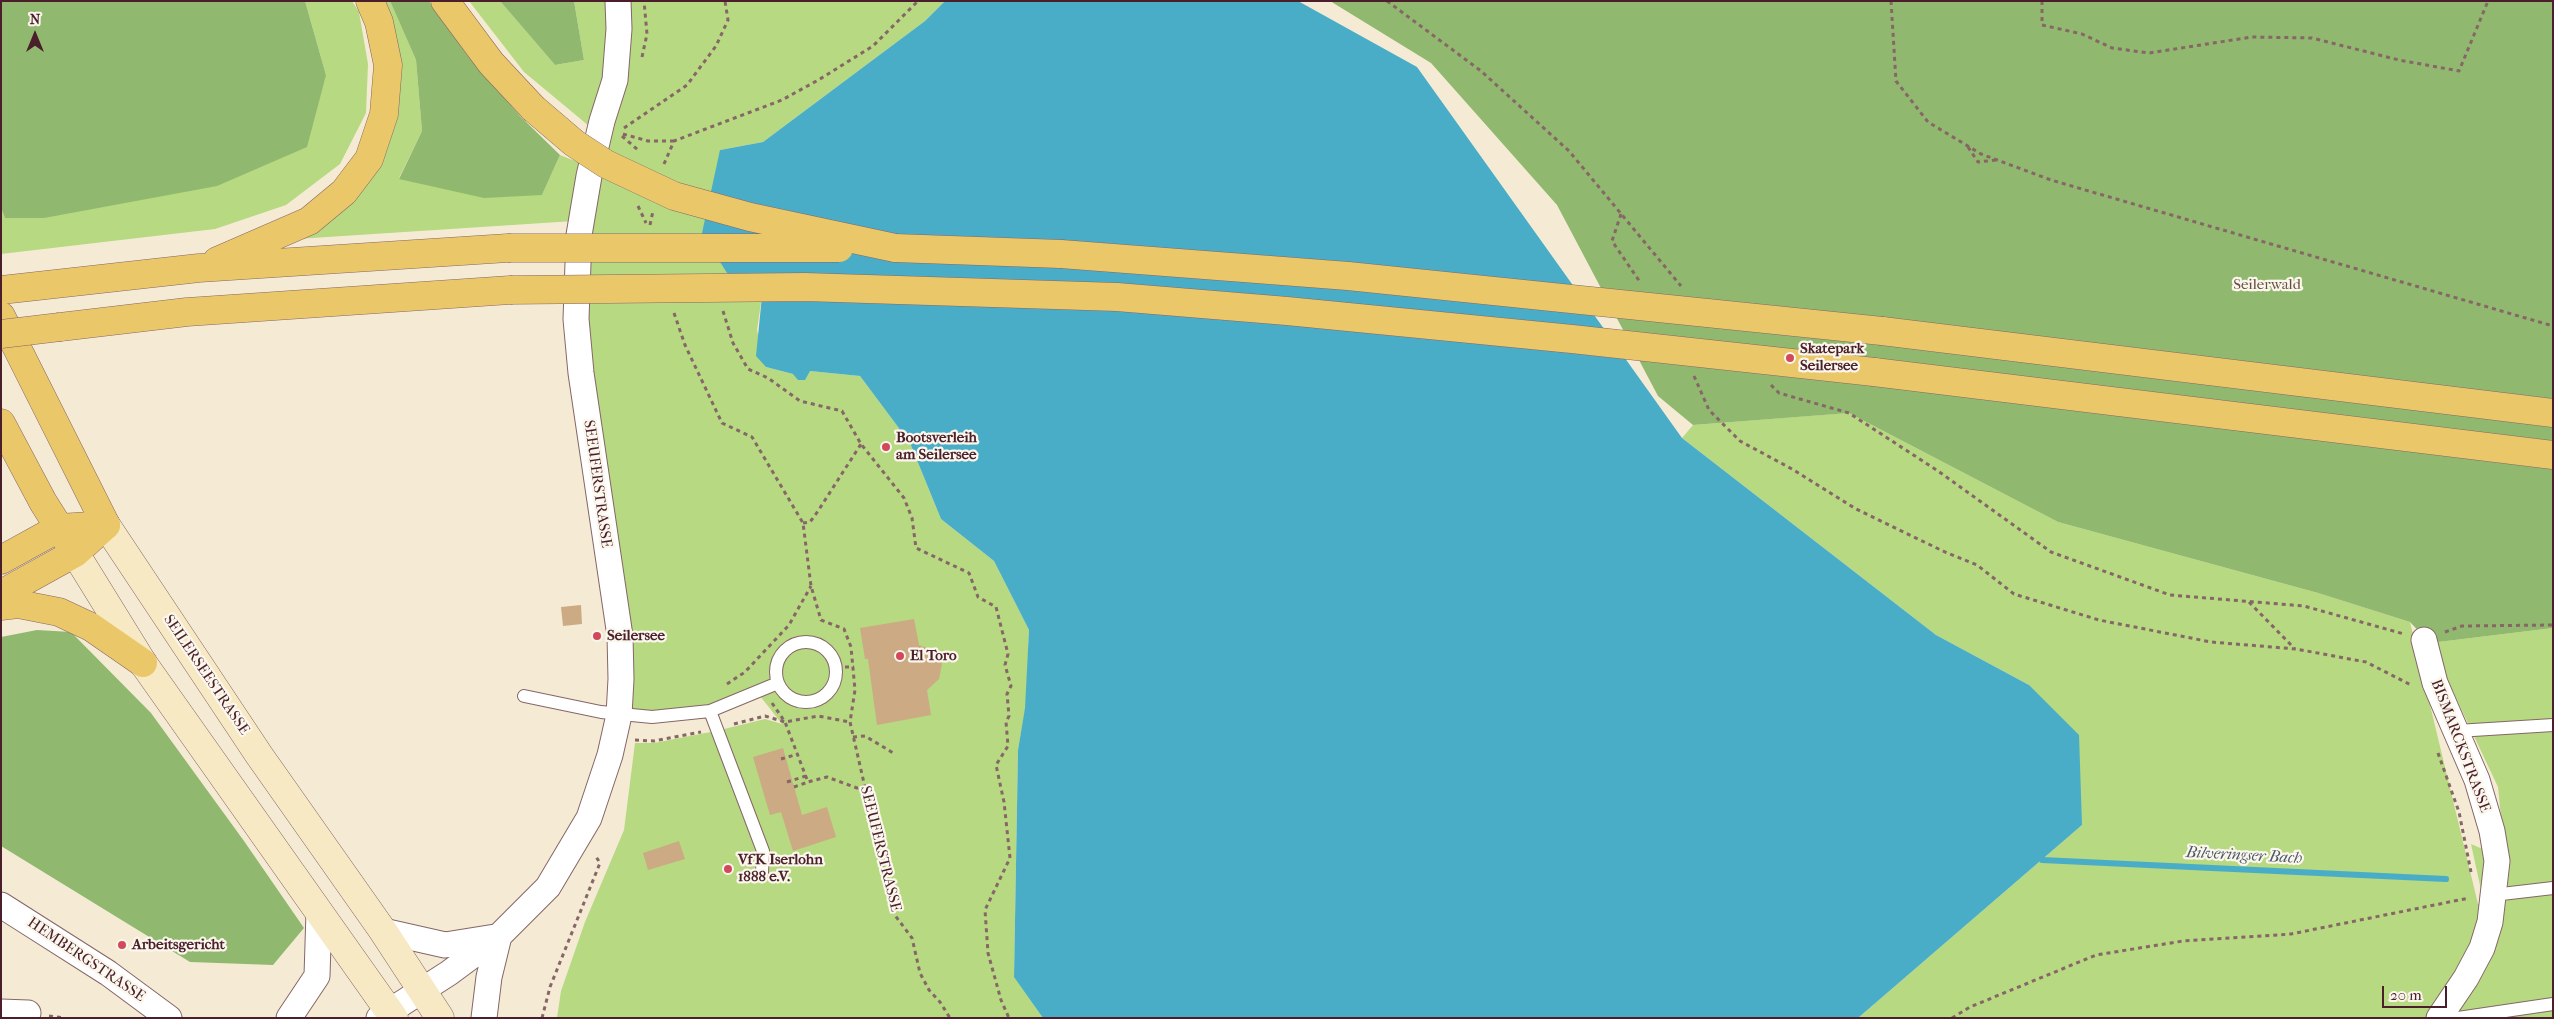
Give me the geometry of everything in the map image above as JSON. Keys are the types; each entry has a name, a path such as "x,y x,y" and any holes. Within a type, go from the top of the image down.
{"main road":[{"path":"199,268 309,221 344,192 369,159 384,114 388,65 379,22 370,1"},
{"path":"445,1 491,63 532,108 574,143 606,164 674,196 750,217 895,248"},
{"path":"12,289 199,268 508,248 895,248 1061,254 1348,276 1882,331 2553,413"},
{"path":"1,334 187,312 510,290 804,287 1117,297 1287,311 1572,339 1874,372 2553,455"},
{"name":"SEILERSEESTRASSE","path":"1,316 106,525 259,755 383,931 440,1018"},
{"path":"1,423 59,528 143,662 319,912 388,1016"},
{"path":"1,560 59,528 106,525"},
{"path":"1,594 75,554 106,525"},
{"path":"1,606 18,604 59,612 92,627 143,662"}],"street":[{"name":"SEEUFERSTRASSE","path":"388,1016 500,936 548,887 581,833 600,788 619,715 621,679 620,636 581,373 576,319 578,235 593,158 615,80 619,29 618,1"},
{"name":"BISMARCKSTRASSE","path":"2424,640 2435,683 2457,731 2476,780 2492,831 2497,861 2485,896 2490,922 2482,948 2466,978 2439,1018"},
{"name":"HEMBERGSTRASSE","path":"1,905 108,973 169,1018"},
{"path":"289,1018 317,976 319,912"},
{"path":"383,931 445,945 500,936"},
{"name":"SEEUFERSTRASSE","path":"484,1018 489,977 500,936"},
{"path":"1,1012 28,1013"}],"lane":[{"path":"804,642 819,644 830,653 837,667 836,680 832,689 823,698 812,702 794,700 784,693 778,683 776,668 779,658 794,644 804,642"},
{"path":"524,696 619,715 652,717 710,711 778,683"},
{"path":"710,711 763,850 762,873"},
{"path":"2457,731 2553,724"},
{"path":"2485,896 2553,888"},
{"path":"2458,1018 2553,1004"}],"path":[{"path":"725,1 728,20 716,46 687,85 618,132 648,141 674,141 782,100 873,46 918,1"},
{"path":"1891,1 1896,81 1928,122 1997,160 2051,180 2553,326"},
{"path":"2042,1 2042,25 2082,34 2112,48 2149,53 2252,36 2312,38 2399,60 2459,71 2488,1"},
{"path":"661,171 674,141"},
{"path":"1967,145 1978,162 1997,160"},
{"path":"649,230 654,204"},
{"path":"1621,214 1612,240 1641,284"},
{"path":"674,310 685,345 722,423 752,437 803,523 811,586 789,625 745,672 722,688"},
{"path":"1690,368 1709,410 1740,441 1792,469 1856,509 1945,552 1977,565 2014,594 2099,620 2211,642 2296,650 2366,662 2414,687 2416,678"},
{"path":"803,523 810,522 818,512 861,444 904,498 912,518 916,548 969,573 978,597 996,608 1008,654 1005,665 1010,686 1007,694 1009,716 1006,722 1008,746 996,765 1004,802 1010,858 985,910 988,953 1001,1000 1009,1018"},
{"name":"SEEUFERSTRASSE","path":"811,586 821,620 844,629 851,647 855,690 850,722 894,914 912,938 920,973 929,990 950,1018"},
{"path":"2249,602 2296,650"},
{"path":"2424,640 2462,626 2553,625"},
{"path":"837,667 854,667"},
{"path":"762,689 786,722 808,782"},
{"path":"613,740 654,741 765,716 786,722 818,716 850,722"},
{"path":"853,737 866,736 895,754"},
{"path":"2436,750 2459,812 2473,878"},
{"path":"780,758 798,754"},
{"path":"787,782 806,776"},
{"path":"794,787 827,777 857,788 865,786"},
{"path":"542,1018 550,988 600,863 581,833"},
{"path":"1952,1018 1970,1007 2096,955 2183,942 2291,934 2485,896"}],"green space":[{"path":"1,1 305,1 326,75 307,147 217,186 44,218 5,218 1,208"},
{"path":"305,1 352,1 359,12 368,64 366,113 340,164 286,205 215,229 1,254 1,208 5,218 326,75"},
{"path":"381,1 390,1 416,60 422,131 399,178 542,195 560,155 585,165 574,221 281,240 375,168"},
{"path":"390,1 429,1 467,55 520,116 560,155 542,195 484,198 399,179 422,131 416,60"},
{"path":"469,1 500,1 555,65 584,60 574,1 606,1 610,22 606,72 589,126 524,72"},
{"path":"500,1 574,1 584,60 555,65"},
{"path":"623,1 945,1 925,21 763,142 720,150 762,296 757,330 766,367 793,374 810,371 860,376 910,443 941,519 994,561 1029,630 1026,705 1018,750 1014,976 1043,1018 557,1018 561,991 585,922 624,830 635,743 654,743 765,719 782,724 753,687 695,711 623,713 580,322"},
{"name":"Seilerwald","path":"1330,1 2553,1 2553,628 2430,643 2410,622 2318,593 2058,522 1849,413 1693,425 1658,396 1557,205 1431,63"},
{"path":"1818,294 1849,413 2058,522 2318,593 2410,622 2478,904 2509,900 2498,787 2430,643 2553,628 2553,1018 1858,1018 2082,825 2029,685 1936,635 1682,438 1693,425 1847,413"},
{"path":"37,630 71,632 151,713 244,841 304,928 273,965 190,962 1,846 1,637"},
{"path":"2471,844 2485,850 2484,890 2481,890"}],"water":[{"path":"945,1 1298,1 1417,67 1682,438 1936,635 2029,685 2079,735 2082,825 1858,1018 1043,1018 1014,977 1018,750 1025,708 1029,630 994,561 941,519 910,443 860,376 810,371 805,380 798,380 793,374 766,367 756,356 762,296 727,273 702,233 720,150 763,142 925,21"}],"building":[{"path":"581,605 582,624 563,626 561,607"},
{"path":"914,619 919,645 934,651 942,664 939,679 927,690 931,715 877,725 868,659 865,659 860,628"},
{"path":"783,748 802,815 827,807 836,837 793,851 781,812 770,815 753,757"},
{"path":"679,841 685,859 648,870 643,853"}],"waterway":[{"name":"Bilveringser Bach","path":"2042,860 2446,879"}],"place":[{"name":"Skatepark Seilersee","path":"1790,358"},
{"name":"Bootsverleih am Seilersee","path":"886,447"},
{"name":"Seilersee","path":"597,636"},
{"name":"El Toro","path":"900,656"},
{"name":"VfK Iserlohn 1888 e.V.","path":"728,869"},
{"name":"Arbeitsgericht","path":"122,945"}]}
